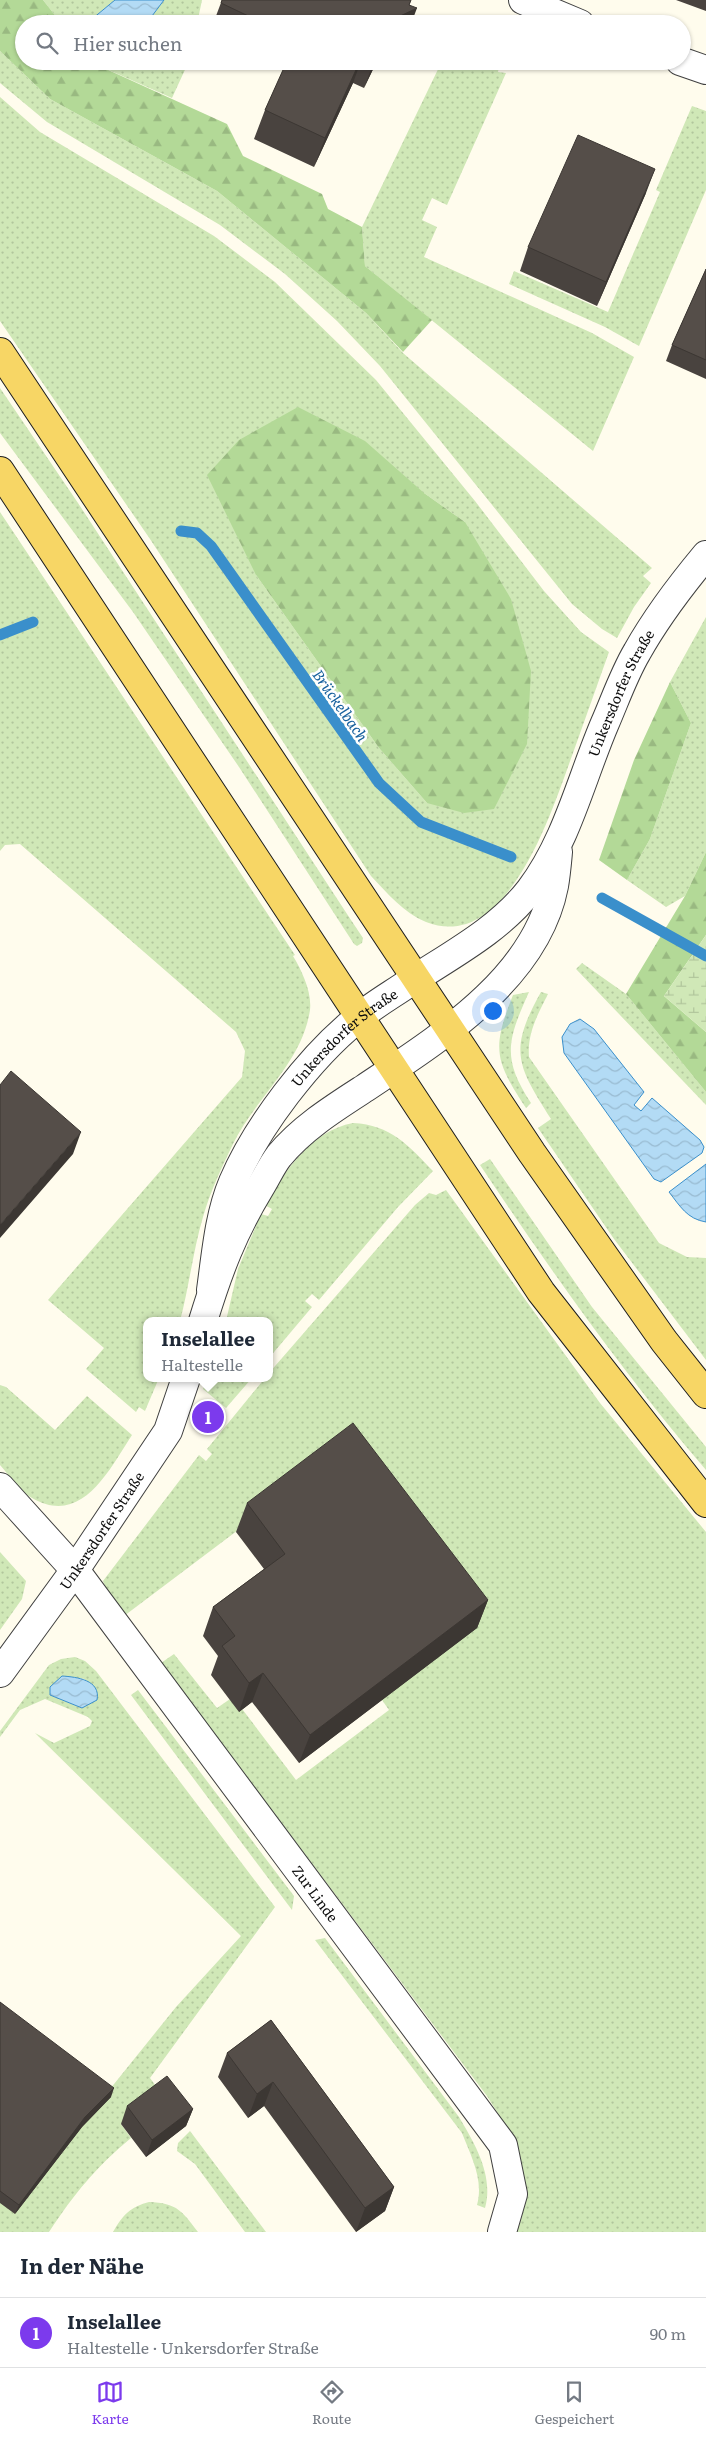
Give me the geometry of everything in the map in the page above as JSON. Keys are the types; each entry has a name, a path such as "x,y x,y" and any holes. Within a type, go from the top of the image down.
{"main road":[{"path":"0,352 532,1153 658,1333 706,1394"},
{"path":"0,471 541,1292 706,1503"}],"street":[{"path":"523,0 559,15"},
{"path":"691,65 706,70"},
{"name":"Unkersdorfer Straße","path":"212,1290 220,1228 237,1174 255,1140 290,1090 327,1045 358,1017 475,940 506,916 530,890 559,843 604,725 637,652 688,577 706,555"},
{"name":"Unkersdorfer Straße","path":"204,1317 231,1239 279,1157 322,1116 450,1030 501,982 529,947 542,922 554,886 559,843"},
{"name":"Unkersdorfer Straße","path":"0,1673 75,1570 168,1431 185,1382"},
{"name":"Zur Linde","path":"0,1487 75,1570 503,2145 513,2194 502,2232"}],"green space":[{"path":"0,0 43,0 55,15 15,15 15,65 0,51"},
{"path":"43,0 115,0 97,15 55,15"},
{"path":"164,0 202,0 199,15 153,15"},
{"path":"0,51 15,65 15,70 20,70 50,99 217,191 366,313 403,353 652,568 643,576 651,583 634,607 617,638 602,629 572,604 380,366 337,321 285,274 220,225 47,122 0,83"},
{"path":"20,70 108,70 227,124 243,156 322,194 328,209 362,227 365,266 432,320 403,352 366,313 217,191 50,99"},
{"path":"109,70 185,70 172,98"},
{"path":"438,70 498,70 498,72 506,73 447,205 432,198 422,220 437,227 424,257 592,333 634,357 593,451 365,266 362,227"},
{"path":"0,97 40,132 214,236 275,282 376,380 475,501 544,591 581,632 609,652 540,839 523,870 504,897 481,917 455,926 426,922 403,908 371,876 150,539 0,321","holes":["424,493 465,522 427,803 379,748 256,575"]},
{"path":"692,106 706,111 706,190 639,346 605,327 509,284 514,271 608,312 660,192 656,190"},
{"path":"0,388 78,503 363,938 362,943 357,946 354,944 239,767 133,612 0,433"},
{"path":"298,407 365,441 424,493 465,522 511,599 531,671 527,744 494,809 464,813 427,803 379,748 256,575 207,475 239,440"},
{"path":"0,512 295,955 293,956 308,989 310,1010 298,1047 243,1127 233,1144 213,1189 200,1230 181,1317 143,1317 143,1382 157,1382 145,1411 139,1407 136,1412 86,1369 104,1348 48,1300 242,1077 245,1051 236,1032 20,844 5,845 0,851"},
{"path":"706,617 706,852 685,896 666,907 627,880 650,839 691,723 670,682"},
{"path":"670,682 691,723 650,839 627,880 599,860 634,760"},
{"path":"706,852 706,935 664,996 706,1032 706,1092 626,994 685,896"},
{"path":"706,935 706,1032 664,996"},
{"path":"582,963 626,994 706,1092 706,1105 576,969"},
{"path":"529,992 516,1023 511,1048 515,1073 531,1103 526,1108 515,1092 502,1065 499,1041 513,995"},
{"path":"541,992 548,994 531,1032 529,1057 659,1243 687,1257 706,1258 706,1360 614,1239 538,1128 551,1119 530,1085 524,1071 521,1044 524,1029"},
{"path":"353,1123 388,1132 407,1145 433,1171 398,1207 319,1300 312,1294 305,1301 312,1307 273,1353 273,1317 227,1317 238,1269 261,1214 268,1216 272,1209 265,1205 291,1166 312,1143 338,1127"},
{"path":"490,1159 592,1307 706,1447 706,1470 588,1321 534,1244 480,1165"},
{"path":"446,1190 600,1403 706,1532 706,2232 513,2232 511,2134 487,2096 161,1663 174,1654 217,1708 233,1697 296,1780 389,1710 382,1700 343,1451 124,1616 110,1598 103,1581 199,1455 206,1461 212,1454 207,1449 262,1382 273,1382 273,1368 415,1205 429,1193 436,1195"},
{"path":"206,1382 249,1382 226,1408 203,1389"},
{"path":"0,1385 6,1387 55,1430 87,1396 132,1435 114,1464 92,1490 80,1500 65,1505 50,1505 32,1498 19,1488 0,1465"},
{"path":"0,1552 26,1581 22,1599 0,1630"},
{"path":"75,1657 85,1661 96,1671 275,1907 150,2078 161,2093 121,2124 131,2138 86,2182 67,2205 49,2232 0,2232 0,2203 106,2094 176,2007 241,1936 35,1733 54,1743 90,1726 92,1721 88,1717 45,1699 20,1710 0,1737 0,1731 49,1665 61,1659","holes":["62,1676 85,1679 82,1708 50,1695"]},
{"path":"138,1690 294,1896 292,1910 131,1695"},
{"path":"325,1938 459,2117 477,2149 485,2172 487,2196 485,2208 477,2205 479,2196 478,2177 462,2133 315,1940"},
{"path":"190,2131 266,2232 245,2232 195,2164 177,2151 178,2143"},
{"path":"149,2202 173,2206 188,2219 198,2232 113,2232 128,2212 137,2206"}],"water":[{"path":"115,0 164,0 153,15 97,15"},
{"path":"580,1019 594,1029 644,1092 634,1105 641,1111 652,1098 700,1140 704,1147 702,1153 661,1182 654,1179 564,1053 562,1037 570,1024"},
{"path":"706,1164 706,1222 689,1215 669,1192"},
{"path":"62,1676 74,1677 92,1684 97,1693 97,1700 82,1708 50,1695 50,1687"}],"building":[{"path":"222,0 411,0 409,5 417,8 402,15 246,15 221,3"},
{"path":"283,70 356,70 325,138 265,110"},
{"path":"578,135 655,169 606,282 528,247"},
{"path":"706,269 706,360 672,345"},
{"path":"11,1071 81,1132 0,1225 0,1085"},
{"path":"353,1423 488,1600 310,1735 263,1673 249,1683 222,1646 235,1636 213,1607 285,1554 247,1503"},
{"path":"0,2002 114,2088 85,2117 19,2205 0,2191"},
{"path":"271,2020 394,2187 365,2208 273,2082 257,2094 227,2053"},
{"path":"167,2076 193,2109 152,2140 127,2106"}],"waterway":[{"name":"Brückelbach","path":"181,531 197,533 211,546 379,783 421,822 511,857"},
{"name":"Brückelbach","path":"0,635 33,622"},
{"name":"Brückelbach","path":"602,898 706,956"}],"place":[{"name":"Inselallee","path":"208,1417"}]}
